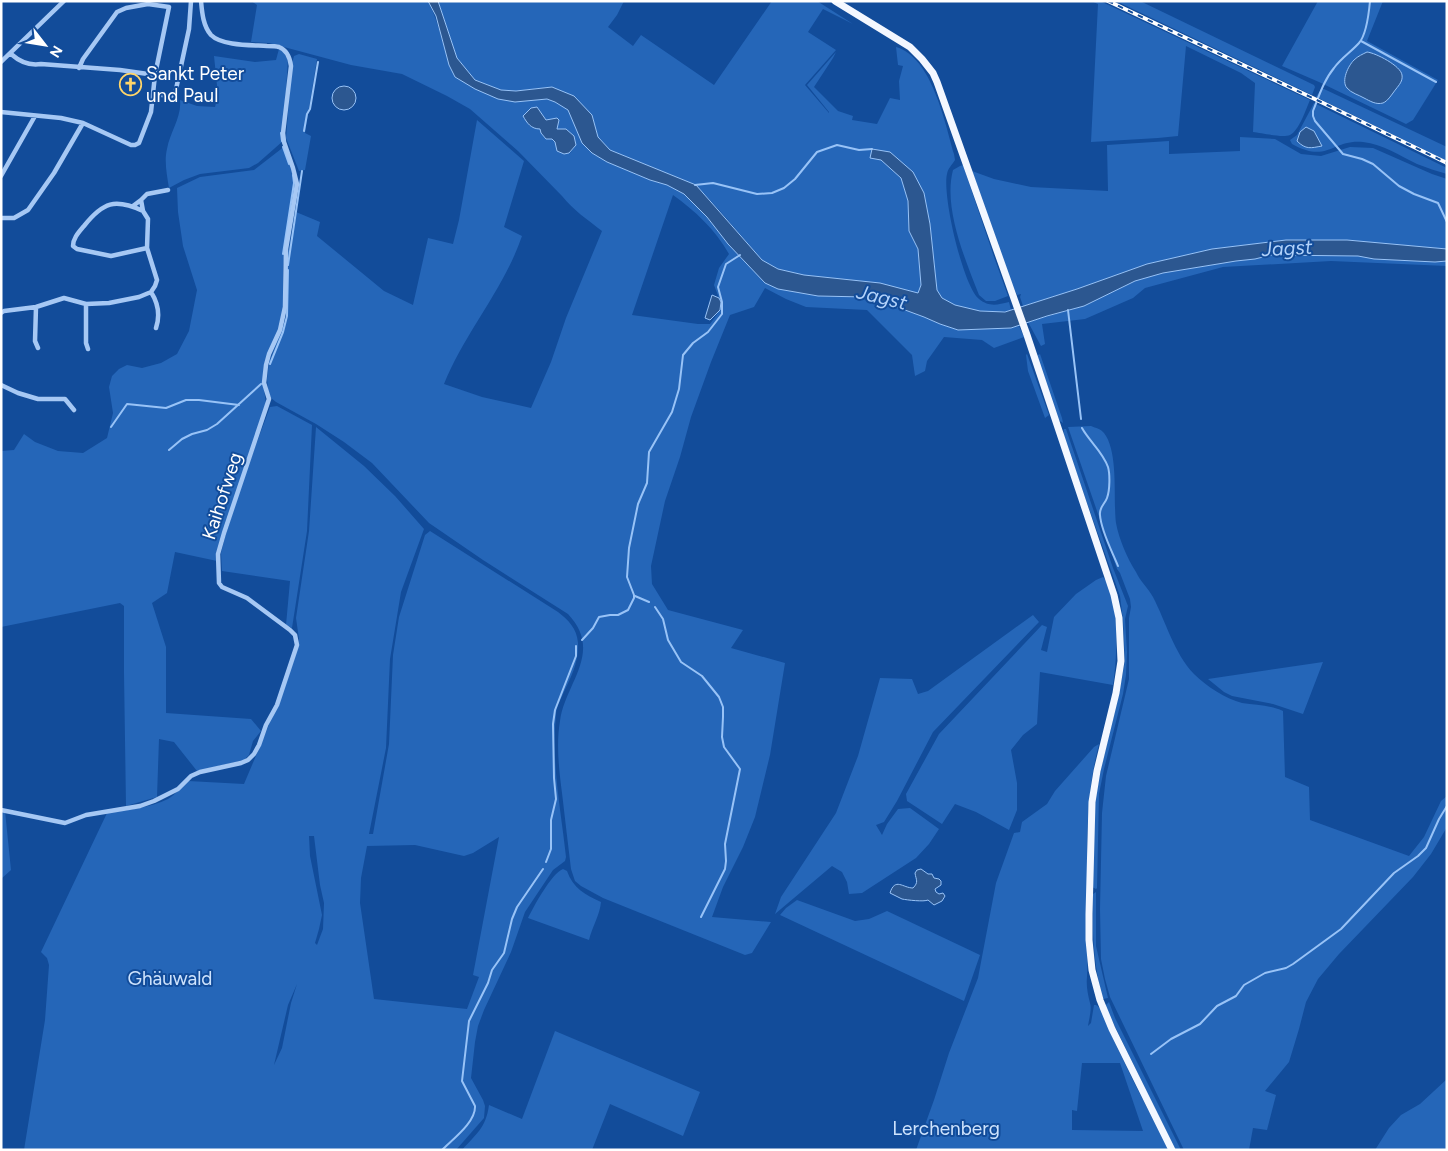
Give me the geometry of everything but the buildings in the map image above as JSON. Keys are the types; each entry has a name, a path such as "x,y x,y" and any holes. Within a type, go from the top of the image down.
{"main road":[{"path":"835,1 910,47 922,58 933,73 1027,335 1114,595 1119,618 1121,652 1118,682 1095,780 1092,802 1089,914 1092,970 1100,1000 1109,1022 1172,1150"}],"street":[{"path":"1,62 64,1"},
{"path":"154,94 170,96 175,94 189,29 191,1"},
{"name":"Kaihofweg","path":"1,810 65,823 86,815 140,806 178,789 191,776 200,772 248,760 259,745 266,725 277,705 297,645 295,635 290,630 247,598 222,587 219,583 218,563 218,554 224,533 269,399 264,383 266,365 280,330 285,307 286,249 297,184 284,142 283,132 291,66 290,59 288,54 278,47 231,43 215,38 206,27 201,1"},
{"path":"1,112 61,118 83,123 131,145 139,143 151,112 155,75 169,7 148,4 126,8 117,12 83,59 79,68"},
{"path":"11,54 20,62 34,65 120,70 155,75"},
{"path":"1,176 35,116"},
{"path":"1,218 14,218 28,210 54,173 83,123"},
{"path":"133,206 147,194 168,190"},
{"path":"1,313 36,307 64,298 86,304 109,304 140,297 151,292 157,280 147,248 148,219 143,211 141,200"},
{"path":"143,211 133,206 118,203 104,206 93,214 73,240 73,246 77,249 111,256 147,248"},
{"path":"151,292 156,300 159,319 156,328"},
{"path":"86,304 86,343 88,349"},
{"path":"36,307 35,340 38,348"},
{"path":"1,385 38,399 65,399 74,410"}],"green space":[{"path":"251,1 428,1 455,77 532,100 547,99 568,110 592,153 607,162 667,185 684,194 707,217 728,244 766,283 778,289 818,296 865,297 878,300 958,330 1019,326 1024,337 994,348 982,340 944,337 927,361 925,371 915,376 912,355 867,310 806,307 765,288 754,307 730,315 691,417 665,501 651,566 652,584 668,610 743,630 731,648 785,663 770,755 755,817 743,847 723,887 712,917 771,922 752,953 745,955 603,898 575,881 571,869 558,748 563,707 583,655 583,641 578,628 568,614 429,523 372,463 316,424 276,402 271,398 268,391 269,362 286,319 287,257 296,212 320,222 317,236 384,291 413,305 428,238 453,244 477,120 524,161 504,227 522,236 505,274 463,346 444,384 482,397 531,408 602,231 571,206 518,151 470,109 447,96 402,74 351,65 269,43 251,42 257,5","holes":["537,107 546,120 557,118 559,120 557,129 566,129 574,136 576,145 570,153 564,154 552,139 546,139 540,129 523,116 531,108","673,195 704,221 729,254 719,268 714,285 721,305 710,324 632,315"]},
{"path":"438,1 624,1 608,27 633,46 641,35 714,85 772,1 817,1 853,24 823,9 808,32 836,50 805,85 829,113 807,85 836,52 814,87 838,111 853,116 852,120 877,124 890,98 900,100 899,81 903,66 898,65 896,47 908,53 919,64 928,77 935,93 954,154 955,160 949,168 946,185 955,240 967,277 979,299 993,305 1009,302 1011,310 995,312 974,310 954,305 940,296 937,290 930,224 924,193 881,160 901,177 908,201 909,231 918,249 921,285 918,294 880,283 804,275 778,269 762,260 696,185 610,150 598,137 592,115 552,87 516,91 501,90 475,80 457,58"},
{"path":"1091,1 1100,1 1310,100 1299,125 1293,133 1286,136 1253,132 1255,83 1241,73 1186,46 1178,136 1091,142 1098,4"},
{"path":"1116,1 1140,1 1314,85 1312,95"},
{"path":"1318,1 1383,1 1367,41 1438,80 1413,120 1406,124 1282,66"},
{"path":"279,49 288,58 283,141 258,163 249,168 200,174 169,188 166,154 178,118 180,100 197,106 215,107 218,95 214,56 255,62 276,60"},
{"path":"299,54 317,59 305,133 311,136 305,170 299,171 286,138 292,63 294,56"},
{"path":"1321,89 1447,147 1447,161 1316,97"},
{"path":"1314,103 1447,168 1447,174 1417,164 1370,143 1353,142 1314,152 1304,150 1292,144 1290,140 1297,135"},
{"path":"1240,137 1275,139 1301,154 1321,156 1350,147 1373,148 1447,179 1447,249 1347,240 1287,240 1212,249 1147,264 1023,306 1021,294 1017,295 1012,284 972,171 994,179 1031,187 1108,191 1107,145 1169,141 1169,154 1240,151"},
{"path":"285,146 296,185 283,268 283,310 280,326 264,365 263,383 266,403 217,561 175,552 167,593 152,603 166,647 166,713 251,719 261,731 253,741 249,755 244,760 197,771 174,742 159,739 157,797 126,806 124,606 120,603 1,627 1,451 14,450 24,434 35,442 58,451 83,453 107,438 113,413 109,387 112,376 119,369 127,365 142,368 161,363 177,354 189,331 197,290 183,246 177,188 200,177 254,170"},
{"path":"963,165 1008,296 995,301 986,301 979,295 962,250 953,217 951,185 953,170"},
{"path":"1271,255 1358,256 1374,259 1447,261 1447,266 1331,261 1223,267 1145,288 1133,298 1085,319 1042,324 1045,344 1041,346 1028,322 1084,306 1135,281 1163,273"},
{"path":"1027,354 1049,415 1045,418 1028,371"},
{"path":"1040,354 1063,423 1057,419 1036,356"},
{"path":"277,406 312,425 307,531 292,628 286,625 290,581 222,571 221,553 244,477 270,407"},
{"path":"1091,426 1104,433 1109,441 1112,452 1116,523 1124,548 1138,575 1153,597 1181,657 1199,679 1223,695 1242,703 1268,706 1283,711 1285,777 1309,787 1310,820 1409,856 1424,837 1441,801 1447,796 1447,827 1431,854 1413,877 1339,954 1318,979 1306,1002 1289,1062 1265,1091 1276,1095 1267,1130 1253,1128 1249,1150 1184,1150 1110,997 1105,979 1101,959 1100,909 1102,813 1106,776 1129,679 1129,618 1131,607 1130,599 1117,569 1068,427"},
{"name":"Ghäuwald","path":"316,427 364,466 395,496 424,529 401,592 390,659 386,748 369,834 373,834 389,744 393,655 399,617 425,535 430,531 558,612 568,621 576,633 578,650 576,663 557,707 555,733 557,786 566,857 565,861 553,870 525,912 511,952 478,1026 471,1078 485,1106 484,1118 456,1150 24,1150 45,1020 49,965 47,958 41,952 107,813 154,805 171,797 188,781 244,784 294,660 299,639 296,618 309,531","holes":["309,836 314,836 324,903 323,929 317,945 315,943 322,915 310,856","499,837 473,975 479,977 467,1009 374,999 360,903 361,878 367,846 415,845 464,856 473,853","297,984 291,1003 282,1048 274,1065 288,1005"]},
{"path":"1064,429 1066,429 1113,568 1128,606 1125,619 1126,675 1099,794 1096,889 1092,887 1095,801 1125,661 1123,620 1120,596 1063,435"},
{"path":"1103,577 1109,586 1113,598 1115,613 1116,660 1113,685 1040,672 1037,724 1023,735 1011,750 1017,783 1017,810 1009,830 976,812 955,804 942,824 907,801 906,794 939,734 1042,625 1047,627 1041,650 1047,652 1054,617 1076,594"},
{"path":"1033,615 1039,622 933,732 897,801 884,822 876,825 882,835 887,824 898,809 910,808 939,829 929,844 916,858 862,893 849,894 847,882 842,872 832,866 775,914 781,897 836,813 858,756 880,678 912,679 918,694 928,691"},
{"path":"1323,662 1303,714 1273,704 1232,696 1208,679"},
{"name":"Lerchenberg","path":"1099,744 1089,802 1087,831 1087,990 1091,1008 1088,1026 1091,1023 1094,1005 1096,1005 1103,1013 1124,1062 1169,1150 916,1150 949,1053 978,978 996,883 1014,833 1020,832 1022,822 1047,804 1055,791 1094,747","holes":["1082,1063 1120,1063 1143,1131 1072,1130 1072,1110 1077,1111"]},
{"path":"5,811 11,870 1,879 1,814"},
{"path":"563,869 567,871 580,890 601,902 589,940 528,918 553,877"},
{"path":"1096,892 1096,946 1108,998 1103,999 1094,947 1093,894"},
{"path":"797,900 855,921 869,919 887,911 980,955 964,1001 780,915"},
{"path":"1109,1002 1115,1018 1181,1150 1175,1150 1105,1006"},
{"path":"555,1031 700,1092 683,1136 610,1104 592,1150 462,1150 483,1125 489,1105 522,1119"},
{"path":"1447,1079 1447,1150 1375,1150 1389,1128 1401,1115 1420,1104"}],"water":[{"name":"Jagst","path":"428,1 438,1 457,58 475,80 501,90 516,91 552,87 574,96 592,115 598,137 610,150 696,185 762,260 778,269 804,275 880,283 918,293 921,285 918,249 909,231 908,201 901,178 881,160 870,158 872,149 890,152 913,172 924,193 930,224 937,290 942,298 955,305 980,311 1005,312 1147,264 1212,249 1286,240 1347,240 1447,249 1447,261 1374,259 1358,256 1271,255 1163,273 1135,281 1084,306 1011,328 958,330 878,300 865,297 818,296 778,289 765,283 728,244 707,217 684,194 667,185 607,162 592,153 582,143 568,110 547,99 515,102 498,99 475,89 455,77 449,65 436,16"},
{"path":"1367,52 1388,60 1401,71 1402,79 1383,103 1371,101 1351,91 1345,85 1346,74 1352,63 1360,55"},
{"path":"344,86 349,87 355,93 355,103 349,109 344,110 339,109 333,103 332,98 333,93 339,87"},
{"path":"537,107 546,120 557,118 559,120 557,129 566,129 574,136 576,145 569,153 564,154 557,151 555,142 552,139 546,139 540,129 532,127 526,121 523,116 531,108"},
{"path":"1306,127 1314,131 1322,146 1309,148 1297,141 1300,132"},
{"path":"712,295 719,298 721,302 720,310 710,320 705,318"},
{"path":"921,869 941,881 941,885 935,889 936,892 939,894 943,893 945,896 942,901 934,905 928,900 902,899 890,893 894,885 897,884 913,888 917,882 915,873"}],"waterway":[{"path":"1370,1 1364,35 1359,43 1330,73 1313,111 1313,116 1315,121 1343,154 1373,164 1399,186 1438,203 1447,222"},
{"path":"1361,41 1436,82"},
{"path":"304,131 307,114 310,109 318,62"},
{"path":"281,133 282,141"},
{"path":"695,185 713,183 757,194 772,193 784,188 795,179 817,152 837,145 859,150 872,149"},
{"path":"283,147 289,164"},
{"path":"288,265 302,171"},
{"path":"283,254 294,183 293,175"},
{"path":"582,640 593,628 599,617 618,615 628,610 634,598 627,577 629,548 638,504 647,483 649,452 672,412 679,389 683,355 693,343 708,332 722,314 722,302 718,287 726,264 740,255"},
{"path":"270,364 283,332 287,316 288,270"},
{"path":"1068,310 1081,419"},
{"path":"169,450 182,439 207,430 217,424 261,384"},
{"path":"111,427 127,404 166,408 186,400 199,400 239,405"},
{"path":"1082,428 1103,456 1108,467 1109,491 1100,510 1100,515 1105,534 1118,566"},
{"path":"635,596 649,602"},
{"path":"655,607 663,619 668,640 681,662 702,676 719,697 723,707 722,737 724,747 740,769 725,844 725,869 701,917"},
{"path":"546,862 551,849 551,820 556,799 553,724 555,710 576,656 576,646"},
{"path":"1151,1054 1171,1039 1200,1024 1217,1006 1236,996 1244,985 1265,973 1286,968 1293,964 1341,929 1394,873 1426,848 1447,806"},
{"path":"442,1150 463,1130 474,1112 475,1106 462,1081 469,1021 488,983 492,970 504,953 512,919 517,907 543,869"}],"railway":[{"path":"1108,1 1447,163"}],"place":[{"name":"Sankt Peter und Paul","path":"130,84"}]}
